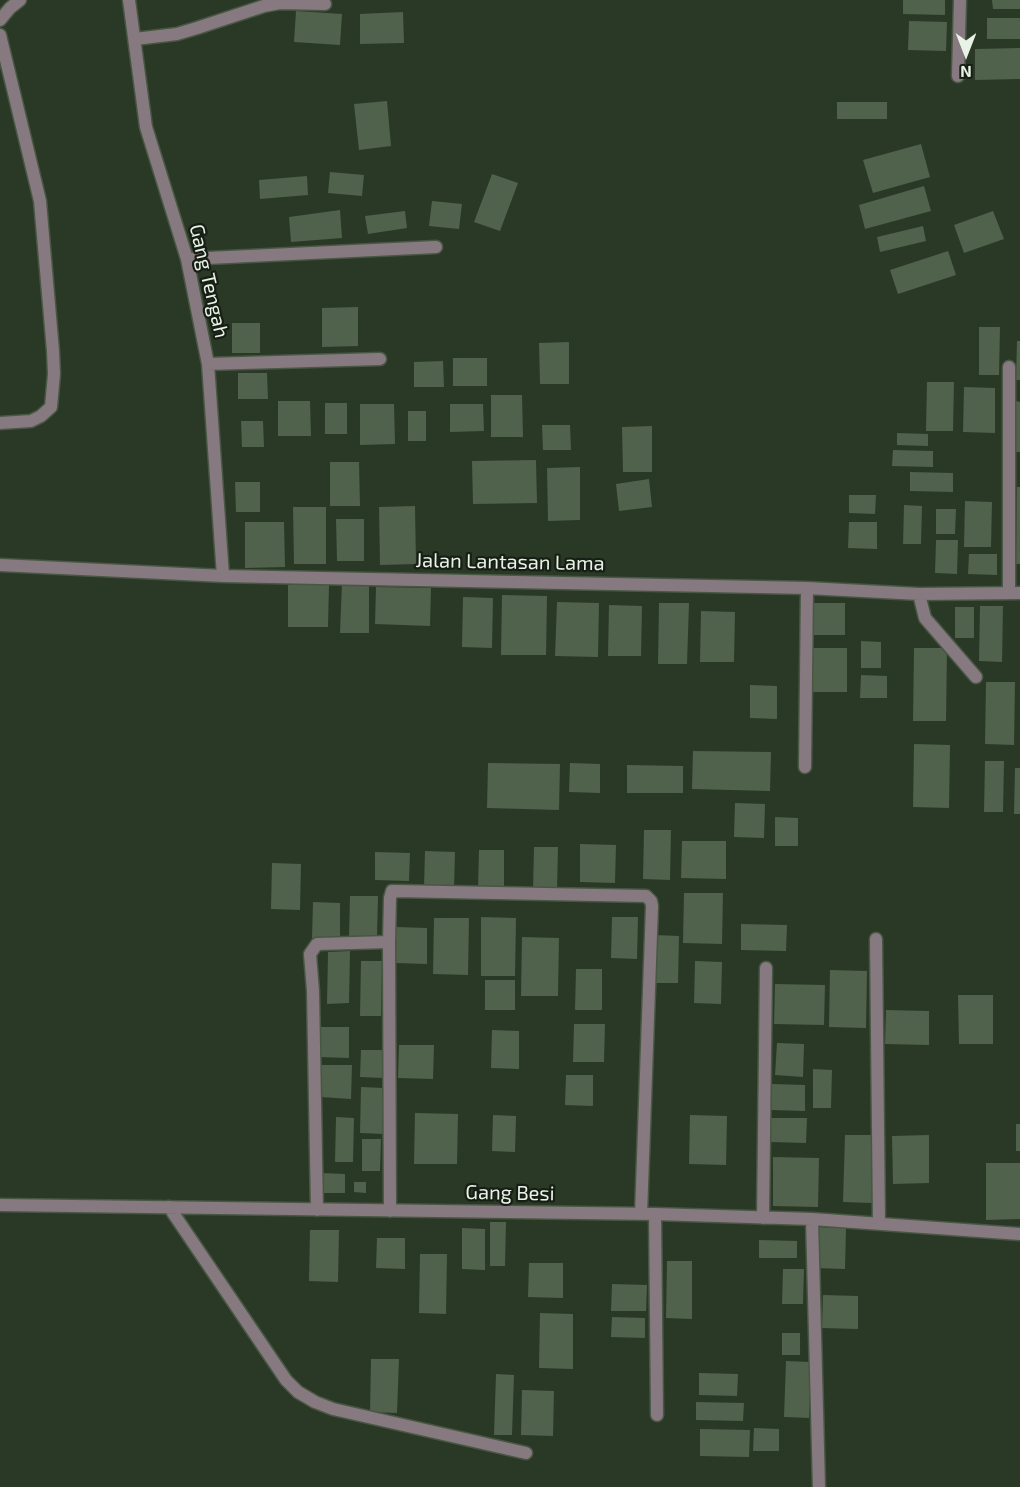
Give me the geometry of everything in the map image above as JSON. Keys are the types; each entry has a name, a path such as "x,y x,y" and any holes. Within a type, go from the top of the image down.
{"street":[{"path":"0,20 9,8 20,0"},
{"name":"Gang Tengah","path":"129,0 146,127 187,260 208,364 223,576"},
{"path":"958,76 960,0"},
{"path":"135,39 187,31 280,3 325,4"},
{"path":"0,35 40,201 54,374 51,407 31,421 0,423"},
{"path":"187,260 436,247"},
{"path":"208,364 380,359"},
{"path":"1009,367 1015,593"},
{"name":"Jalan Lantasan Lama","path":"0,565 223,576 807,588 919,594 1015,593"},
{"path":"805,767 807,588"},
{"path":"919,594 925,618 976,677"},
{"path":"390,1211 389,942 392,891 646,896 651,901 641,1214"},
{"path":"876,939 879,1224"},
{"path":"317,1210 310,954 317,944 389,942"},
{"path":"763,1218 766,968"},
{"name":"Gang Besi","path":"0,1205 655,1214 812,1219 1020,1234"},
{"path":"169,1207 286,1380 298,1392 333,1409 526,1453"},
{"path":"655,1214 657,1415"},
{"path":"812,1219 819,1487"}],"building":[{"path":"903,0 945,0 945,15 903,14"},
{"path":"992,0 1020,0 1020,9 993,9"},
{"path":"296,11 342,14 340,45 294,42"},
{"path":"403,12 404,43 360,44 360,14"},
{"path":"987,18 1020,18 1020,39 987,39"},
{"path":"909,21 947,22 946,51 908,50"},
{"path":"1020,48 1020,79 975,80 975,49"},
{"path":"387,101 391,146 359,150 354,104"},
{"path":"837,102 887,102 887,119 837,119"},
{"path":"921,144 930,177 873,193 863,160"},
{"path":"330,172 364,175 362,196 328,193"},
{"path":"492,174 518,183 500,231 474,222"},
{"path":"307,176 308,195 260,199 259,180"},
{"path":"924,186 931,211 865,229 859,205"},
{"path":"432,201 462,204 459,229 429,226"},
{"path":"340,210 342,238 291,242 289,217"},
{"path":"405,211 407,228 368,234 365,216"},
{"path":"993,211 1004,239 964,253 954,225"},
{"path":"923,226 926,241 880,252 877,237"},
{"path":"948,251 956,275 898,294 890,270"},
{"path":"358,307 358,346 322,347 322,308"},
{"path":"232,323 260,323 260,353 232,353"},
{"path":"979,327 1000,327 999,375 979,375"},
{"path":"1017,341 1020,341 1020,380 1016,380"},
{"path":"569,342 569,384 540,384 539,343"},
{"path":"453,358 487,358 487,386 453,386"},
{"path":"443,361 444,387 414,387 414,362"},
{"path":"238,373 267,373 268,399 238,399"},
{"path":"927,382 954,382 953,431 926,431"},
{"path":"964,387 995,388 995,433 963,432"},
{"path":"491,395 522,395 523,437 491,437"},
{"path":"278,401 310,401 311,436 278,436"},
{"path":"1016,401 1020,402 1020,452 1015,452"},
{"path":"325,403 347,403 347,434 325,434"},
{"path":"360,404 394,404 395,444 360,445"},
{"path":"450,404 483,404 484,431 450,432"},
{"path":"408,411 426,411 426,441 408,441"},
{"path":"241,421 263,421 264,447 242,447"},
{"path":"542,425 570,425 571,450 543,450"},
{"path":"652,426 652,472 623,472 622,427"},
{"path":"897,433 928,434 928,446 897,445"},
{"path":"893,450 933,451 933,467 892,466"},
{"path":"536,460 537,503 473,504 472,461"},
{"path":"330,462 359,462 360,506 330,506"},
{"path":"580,467 580,520 548,521 547,468"},
{"path":"910,472 953,473 953,492 910,491"},
{"path":"649,479 652,507 619,511 616,484"},
{"path":"235,482 260,482 260,512 236,512"},
{"path":"1017,487 1020,487 1020,564 1016,564"},
{"path":"849,495 876,495 875,514 849,513"},
{"path":"965,501 992,502 991,547 964,547"},
{"path":"904,505 922,506 921,544 903,544"},
{"path":"415,506 416,564 380,565 379,507"},
{"path":"293,507 326,507 326,564 294,564"},
{"path":"936,509 956,509 955,534 936,534"},
{"path":"336,519 364,519 364,561 337,561"},
{"path":"245,522 284,522 285,567 245,568"},
{"path":"849,522 877,522 877,549 848,548"},
{"path":"936,540 958,540 957,574 935,573"},
{"path":"969,554 997,554 997,575 968,574"},
{"path":"342,583 369,583 369,633 340,633"},
{"path":"288,585 329,585 328,627 288,627"},
{"path":"376,587 431,588 430,626 375,624"},
{"path":"502,595 547,596 546,655 501,655"},
{"path":"463,597 493,598 492,648 462,647"},
{"path":"557,602 599,603 598,657 555,656"},
{"path":"659,603 689,603 687,664 658,664"},
{"path":"810,603 845,603 845,635 810,635"},
{"path":"609,605 642,606 641,656 608,656"},
{"path":"980,606 1003,606 1002,662 979,661"},
{"path":"955,607 974,607 974,638 955,638"},
{"path":"701,611 735,612 734,662 700,662"},
{"path":"861,641 881,642 881,668 861,668"},
{"path":"808,648 847,648 847,692 807,692"},
{"path":"914,648 947,648 946,721 913,721"},
{"path":"861,675 887,676 887,698 860,698"},
{"path":"986,682 1015,682 1014,745 985,744"},
{"path":"750,685 777,686 777,719 750,718"},
{"path":"914,744 950,745 949,808 913,807"},
{"path":"693,751 771,752 770,791 692,789"},
{"path":"985,761 1004,761 1003,812 984,812"},
{"path":"488,763 560,764 559,810 487,808"},
{"path":"570,763 600,764 600,793 569,792"},
{"path":"627,765 683,766 683,793 627,793"},
{"path":"1015,768 1020,768 1020,814 1014,814"},
{"path":"735,803 765,804 764,838 734,837"},
{"path":"775,817 798,818 798,846 775,846"},
{"path":"644,830 671,830 670,880 643,879"},
{"path":"682,841 726,841 726,879 681,878"},
{"path":"580,844 616,845 615,883 580,882"},
{"path":"534,847 558,847 557,891 533,891"},
{"path":"479,850 504,850 504,889 478,888"},
{"path":"425,851 455,852 454,888 424,887"},
{"path":"375,852 410,853 409,881 375,880"},
{"path":"272,863 301,864 300,910 271,909"},
{"path":"684,893 723,893 722,944 683,943"},
{"path":"350,896 378,896 377,937 349,936"},
{"path":"313,902 340,903 340,939 312,938"},
{"path":"481,917 516,918 515,976 481,976"},
{"path":"612,917 638,917 637,959 611,958"},
{"path":"434,918 469,918 468,975 433,974"},
{"path":"741,924 787,925 786,951 741,950"},
{"path":"396,927 427,928 427,964 395,963"},
{"path":"655,935 679,936 678,983 654,983"},
{"path":"522,937 559,938 558,996 521,996"},
{"path":"350,951 349,1003 327,1004 328,952"},
{"path":"361,961 382,961 381,1016 360,1016"},
{"path":"695,961 722,962 721,1004 694,1003"},
{"path":"576,969 602,969 602,1010 575,1010"},
{"path":"830,970 867,971 866,1028 829,1027"},
{"path":"485,980 515,980 515,1010 485,1010"},
{"path":"775,984 825,985 824,1025 774,1024"},
{"path":"958,995 993,995 993,1044 959,1044"},
{"path":"886,1010 929,1011 929,1045 885,1044"},
{"path":"574,1024 605,1024 604,1062 573,1062"},
{"path":"320,1027 349,1027 349,1058 319,1057"},
{"path":"492,1030 519,1031 519,1069 491,1068"},
{"path":"777,1043 804,1044 803,1077 775,1075"},
{"path":"399,1045 434,1045 433,1079 398,1078"},
{"path":"361,1050 383,1050 383,1078 360,1077"},
{"path":"321,1065 352,1065 351,1099 321,1097"},
{"path":"813,1069 832,1070 831,1108 813,1108"},
{"path":"566,1075 593,1075 593,1106 565,1105"},
{"path":"772,1084 805,1085 805,1111 771,1110"},
{"path":"361,1087 384,1088 384,1134 360,1133"},
{"path":"415,1113 458,1114 457,1164 414,1164"},
{"path":"493,1115 516,1116 515,1152 492,1151"},
{"path":"690,1115 727,1116 726,1165 689,1164"},
{"path":"336,1117 354,1118 353,1162 335,1162"},
{"path":"770,1118 807,1118 806,1143 770,1142"},
{"path":"1016,1124 1020,1124 1020,1151 1016,1151"},
{"path":"845,1135 874,1135 872,1203 843,1202"},
{"path":"929,1135 929,1183 893,1184 892,1136"},
{"path":"362,1139 381,1139 380,1171 362,1171"},
{"path":"773,1157 819,1158 818,1207 773,1206"},
{"path":"986,1163 1020,1163 1020,1219 986,1220"},
{"path":"321,1173 345,1174 345,1193 321,1193"},
{"path":"354,1182 366,1182 366,1193 354,1192"},
{"path":"490,1222 506,1222 505,1266 490,1266"},
{"path":"816,1227 846,1228 845,1269 815,1268"},
{"path":"462,1228 485,1229 485,1270 462,1269"},
{"path":"310,1230 339,1230 338,1282 309,1281"},
{"path":"377,1238 405,1238 405,1269 376,1268"},
{"path":"759,1240 797,1241 797,1258 759,1258"},
{"path":"420,1254 447,1254 446,1314 419,1313"},
{"path":"667,1261 692,1261 692,1319 666,1318"},
{"path":"529,1263 563,1263 563,1298 528,1297"},
{"path":"783,1269 804,1269 803,1304 782,1304"},
{"path":"612,1284 647,1285 646,1311 611,1311"},
{"path":"823,1295 858,1296 858,1329 822,1328"},
{"path":"540,1313 573,1314 573,1369 539,1368"},
{"path":"612,1317 645,1318 645,1338 611,1337"},
{"path":"782,1333 800,1333 800,1355 782,1355"},
{"path":"371,1359 399,1359 397,1413 370,1412"},
{"path":"786,1361 811,1362 809,1418 784,1417"},
{"path":"699,1373 738,1374 737,1396 699,1395"},
{"path":"496,1374 514,1375 512,1435 494,1435"},
{"path":"522,1390 554,1391 553,1436 521,1435"},
{"path":"696,1402 744,1403 743,1421 696,1420"},
{"path":"754,1428 779,1429 779,1451 753,1451"},
{"path":"700,1429 750,1430 749,1457 700,1456"}]}
